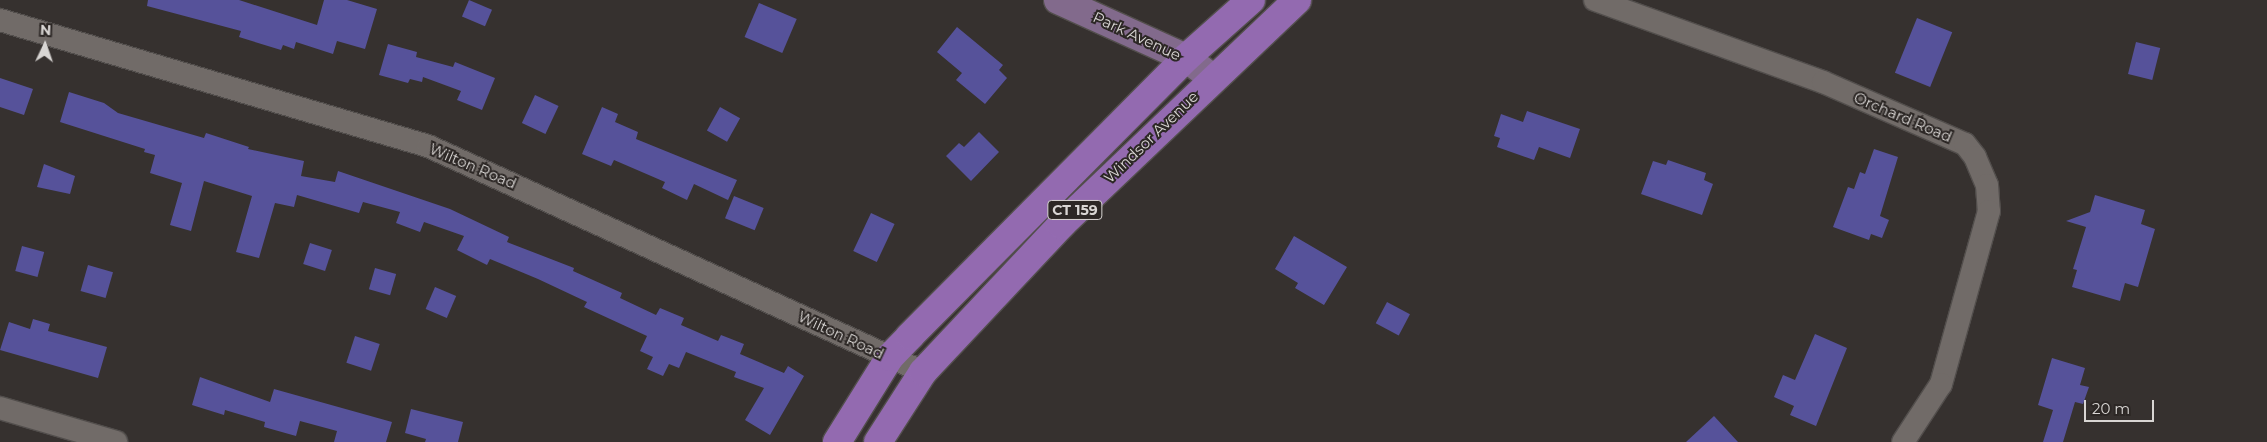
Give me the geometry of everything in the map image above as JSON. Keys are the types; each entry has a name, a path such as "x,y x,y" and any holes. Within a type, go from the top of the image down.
{"main road":[{"name":"Park Avenue","path":"1058,0 1186,58 1213,78"},
{"name":"Windsor Avenue","path":"837,442 890,357 1186,58 1251,0"},
{"name":"Windsor Avenue","path":"878,442 923,372 1105,180 1297,0"}],"street":[{"name":"Orchard Road","path":"1595,0 1823,82 1965,144 1975,157 1987,185 1989,211 1941,384 1903,442"},
{"name":"Wilton Road","path":"0,20 428,146 923,372"},
{"path":"0,408 116,442"}],"building":[{"path":"148,0 239,0 317,25 324,0 347,0 377,9 365,49 337,41 333,54 296,42 294,49 283,45 281,50 239,37 241,31 147,6"},
{"path":"469,0 492,10 485,26 462,17"},
{"path":"759,3 797,19 782,53 745,37"},
{"path":"1917,18 1952,32 1930,87 1895,73"},
{"path":"957,27 1003,65 999,70 1007,78 985,104 956,80 962,73 937,52"},
{"path":"2136,42 2160,48 2152,80 2128,74"},
{"path":"388,44 417,52 416,57 453,67 455,62 495,78 482,110 457,100 461,91 423,77 422,82 410,79 408,83 379,75"},
{"path":"0,78 33,89 24,115 0,107"},
{"path":"69,92 104,103 118,113 204,138 206,133 249,147 248,149 304,161 301,176 335,182 338,171 450,209 509,237 507,242 574,268 573,271 622,293 620,298 656,315 660,308 684,318 681,325 718,341 721,335 744,344 740,354 784,373 788,366 804,376 770,435 745,420 764,388 734,377 736,372 686,352 679,368 669,364 663,376 647,369 653,357 640,351 647,336 584,307 587,302 538,279 490,259 487,265 457,250 464,236 424,222 420,232 396,223 400,212 363,202 359,213 297,195 294,207 275,203 259,258 236,252 252,196 204,181 191,231 170,225 182,183 150,173 155,155 144,152 145,149 60,122"},
{"path":"535,95 559,106 545,134 522,123"},
{"path":"602,107 618,114 615,122 638,132 636,139 737,180 728,200 694,184 687,200 662,188 665,182 614,160 611,166 582,154"},
{"path":"720,107 740,118 727,142 707,131"},
{"path":"1527,111 1580,129 1570,158 1539,147 1534,160 1497,147 1500,138 1494,136 1501,114 1523,122"},
{"path":"979,132 999,152 971,181 946,156 959,143 964,147"},
{"path":"1874,149 1898,157 1880,216 1889,220 1882,238 1871,234 1869,240 1833,227 1848,187 1854,189 1860,172 1865,174"},
{"path":"1668,160 1706,173 1704,180 1713,184 1702,215 1641,194 1653,161 1666,165"},
{"path":"44,164 75,176 70,194 37,187"},
{"path":"2095,195 2145,210 2141,224 2155,229 2138,287 2125,283 2120,301 2072,287 2077,270 2073,269 2086,227 2066,221 2090,212"},
{"path":"734,196 764,208 755,230 725,218"},
{"path":"871,213 895,224 877,262 853,251"},
{"path":"1294,236 1347,267 1324,305 1295,288 1298,283 1275,269"},
{"path":"310,243 332,250 325,271 303,264"},
{"path":"22,246 44,252 37,277 15,271"},
{"path":"88,265 113,272 106,298 81,291"},
{"path":"375,268 396,274 390,295 369,289"},
{"path":"435,287 456,296 447,318 426,309"},
{"path":"1387,302 1410,314 1399,335 1376,323"},
{"path":"33,319 50,324 48,331 107,347 98,378 0,350 9,322 30,329"},
{"path":"1815,334 1847,348 1816,426 1790,415 1794,406 1774,397 1783,375 1795,380"},
{"path":"355,336 380,344 371,371 346,363"},
{"path":"2052,358 2085,368 2080,385 2089,387 2083,404 2075,402 2063,442 2043,442 2053,410 2038,405"},
{"path":"200,377 270,402 274,389 392,422 386,442 334,442 337,431 300,421 296,436 264,427 265,422 225,410 224,415 192,405"},
{"path":"411,409 463,422 458,442 425,442 426,439 405,433"},
{"path":"1714,416 1738,442 1686,442"}]}
